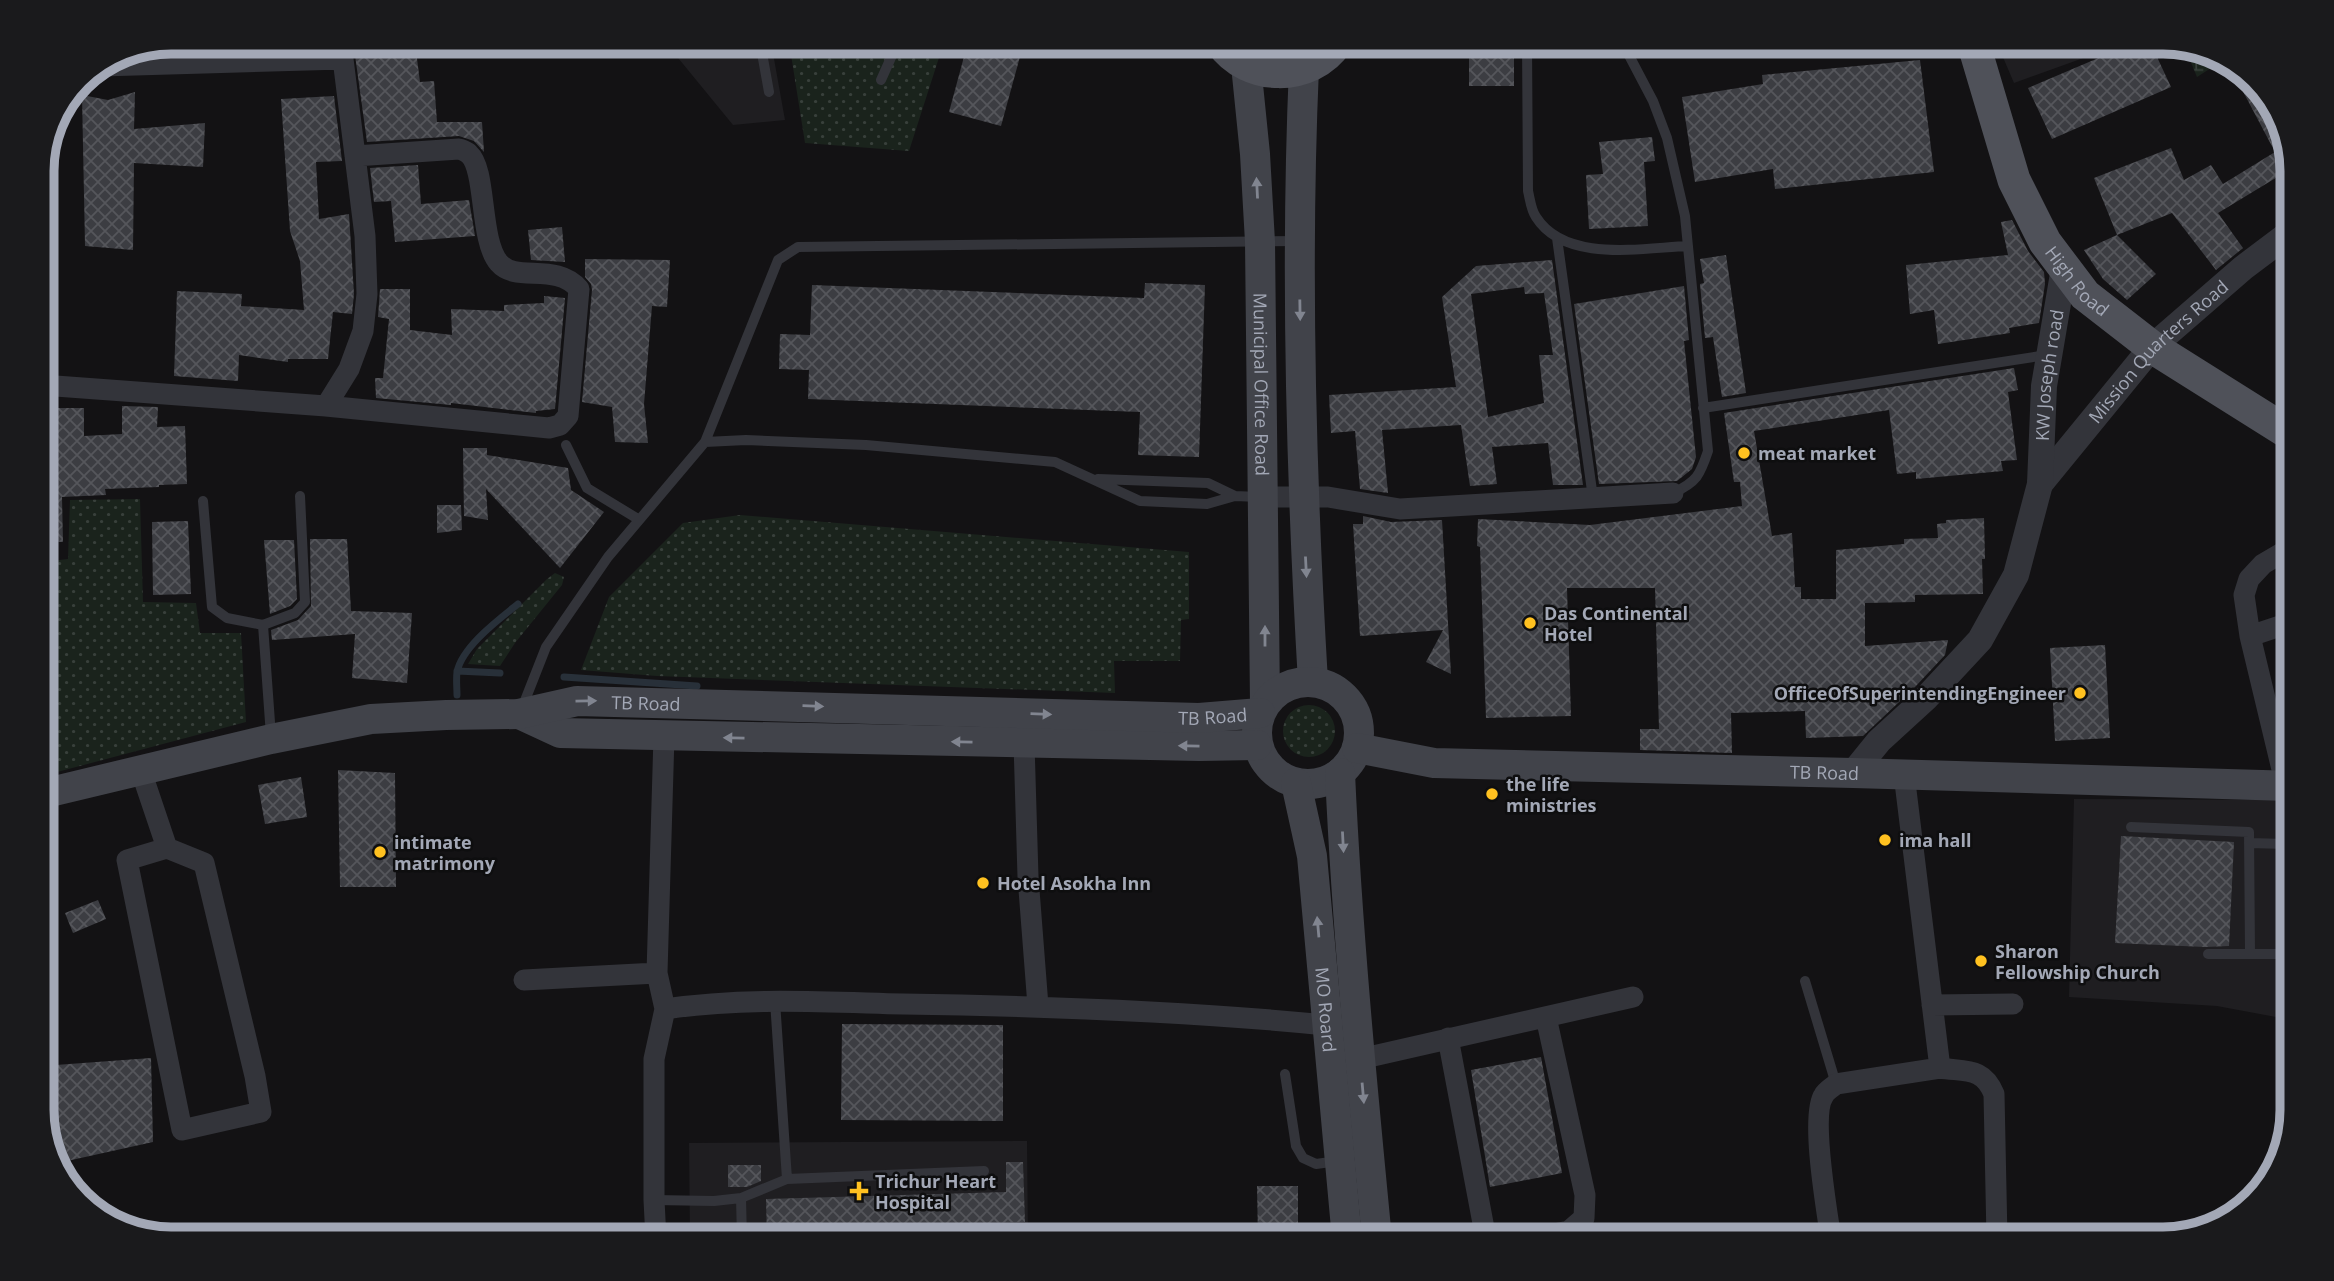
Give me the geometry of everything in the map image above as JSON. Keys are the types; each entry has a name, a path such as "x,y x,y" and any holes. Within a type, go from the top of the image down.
{"main road":[{"path":"1231,54 1246,65 1267,72 1290,72 1327,54"},
{"name":"High Road","path":"1977,54 2014,180 2045,242 2085,295 2152,346 2279,427"},
{"name":"Municipal Office Road","path":"1246,65 1260,242 1249,496 1263,709"},
{"path":"1304,67 1299,241 1304,499 1313,682"},
{"path":"1303,682 1313,682 1335,689 1347,700 1356,715 1359,731 1357,748 1351,762 1340,773 1326,781 1310,784 1283,778 1262,758 1257,745 1256,729 1263,709 1272,696 1286,687 1303,682"},
{"name":"TB Road","path":"55,791 271,739 371,719 519,714 577,701 1199,718 1263,709"},
{"path":"519,714 559,733 1257,745"},
{"name":"TB Road","path":"1357,748 1434,763 2280,786"},
{"path":"1340,773 1343,853 1376,1227"},
{"name":"MO Roard","path":"1296,783 1312,856 1346,1227"}],"street":[{"path":"160,56 212,54"},
{"path":"326,406 349,369 363,331 367,294 365,236 342,54"},
{"path":"55,386 326,406 549,428 560,425 568,416 579,289 570,279 513,271 500,264 492,248 477,167 470,154 459,149 355,156"},
{"name":"Mission Quarters Road","path":"2040,484 2152,346 2279,241"},
{"name":"KW Joseph road","path":"2040,484 2047,355 2064,268"},
{"path":"1853,773 1880,741 1926,698 1980,640 2016,575 2040,484"},
{"path":"1249,496 1304,499 1328,497 1400,509 1673,493"},
{"path":"2279,554 2263,564 2249,579 2244,595 2250,636 2280,750"},
{"path":"2250,636 2279,626"},
{"path":"655,1227 654,1059 665,1009 657,973 664,736"},
{"path":"1024,743 1028,877 1038,1006"},
{"path":"141,771 167,848 204,863 255,1076 261,1112 182,1130 128,860 167,848"},
{"path":"1904,775 1940,1068"},
{"path":"524,980 657,973"},
{"path":"1360,1059 1633,997"},
{"path":"665,1009 709,1002 775,1001 1038,1006 1326,1025"},
{"path":"1932,1005 2013,1004"},
{"path":"1546,1017 1585,1195 1584,1218 1574,1227"},
{"path":"1448,1038 1484,1227"},
{"path":"1830,1227 1818,1109 1824,1095 1836,1084 1940,1068 1976,1073 1988,1080 1994,1094 1997,1227"}],"lane":[{"path":"762,54 769,92"},
{"path":"881,80 893,54"},
{"path":"1527,54 1528,191 1534,215 1548,233 1567,244 1598,249 1688,246"},
{"path":"1628,54 1653,101 1668,138 1685,216 1707,451 1702,470 1692,485 1673,493"},
{"path":"1557,237 1593,498"},
{"path":"519,714 546,647 608,557 705,442 778,260 798,247 1299,241"},
{"path":"1703,408 2047,355"},
{"path":"705,442 746,440 866,445 1055,462 1140,501 1207,504 1249,496"},
{"path":"566,445 587,488 638,519"},
{"path":"1092,479 1208,483 1249,496"},
{"path":"204,501 212,607 227,618 263,625 295,614 305,602 300,496"},
{"path":"263,625 271,739"},
{"path":"2132,827 2249,832 2250,953"},
{"path":"2249,843 2280,844"},
{"path":"2208,954 2280,954"},
{"path":"1805,981 1836,1084"},
{"path":"775,1001 787,1178"},
{"path":"1285,1074 1296,1146 1303,1158 1316,1164 1339,1161"},
{"path":"654,1200 715,1201 741,1198 787,1178 984,1171"},
{"path":"741,1198 742,1227"}],"shaded area":[{"path":"675,54 773,54 785,120 733,125"},
{"path":"2002,54 2095,54 2014,83"},
{"path":"2074,799 2280,800 2280,1018 2217,1006 2069,997"},
{"name":"Trichur Heart Hospital","path":"1027,1141 1028,1227 690,1227 689,1143"}],"green space":[{"path":"791,54 940,54 909,151 805,143"},
{"path":"2189,57 2214,66 2197,77"},
{"path":"140,499 143,602 196,603 200,633 241,633 246,722 55,773 55,560 68,559 70,500"},
{"path":"740,515 1189,552 1189,619 1181,620 1180,661 1114,661 1115,693 657,676 581,670 609,597 683,523"},
{"path":"555,573 564,577 562,585 500,666 468,664 477,649"},
{"path":"1309,705 1328,712 1335,731 1328,750 1309,757 1290,750 1283,731 1290,712"}],"building":[{"path":"416,54 420,82 434,81 437,122 482,122 484,152 474,141 459,136 367,142 355,55"},
{"path":"965,54 1021,54 1001,126 949,112"},
{"path":"1469,54 1514,54 1514,86 1469,86"},
{"path":"2108,54 2156,54 2171,87 2052,139 2028,88"},
{"path":"1920,60 1934,172 1775,189 1773,169 1695,182 1682,97 1763,84 1762,75"},
{"path":"2238,81 2251,94 2268,120 2277,149 2279,176 2218,213 2243,248 2216,270 2172,213 2117,235 2094,178 2171,148 2184,180 2211,165 2223,184 2275,152"},
{"path":"135,92 134,129 205,123 203,167 134,163 133,250 85,246 82,97 108,100"},
{"path":"334,96 342,161 316,162 319,219 349,214 354,294 352,314 333,312 328,359 288,359 288,362 239,355 238,381 174,376 177,291 242,294 241,306 304,310 300,261 290,231 281,99"},
{"path":"1652,137 1655,161 1644,162 1648,226 1589,229 1586,175 1603,174 1599,142"},
{"path":"418,165 421,204 469,200 475,236 395,242 391,201 374,202 370,168"},
{"path":"2012,220 2028,251 2044,272 2045,284 2039,323 2009,328 2010,333 1938,344 1934,310 1910,314 1906,265 2008,255 2001,222"},
{"path":"562,227 565,262 531,260 528,230"},
{"path":"2117,235 2156,274 2127,300 2103,279 2084,250"},
{"path":"1726,255 1746,393 1722,397 1713,337 1705,338 1700,284 1704,283 1700,259"},
{"path":"585,259 670,260 667,307 652,306 644,404 648,443 615,442 612,407 582,402 592,290 585,277"},
{"path":"1552,260 1583,485 1553,485 1548,443 1492,447 1497,484 1470,486 1461,425 1382,430 1388,493 1360,489 1355,431 1331,433 1329,395 1456,387 1442,297 1476,266","holes":["1524,287 1525,294 1544,293 1553,355 1539,355 1544,403 1488,417 1471,294"]},
{"path":"1145,283 1205,285 1199,457 1138,455 1140,412 808,399 809,370 779,369 780,334 810,335 812,285 1144,298"},
{"path":"1684,286 1689,340 1684,341 1696,457 1692,469 1677,481 1599,484 1574,304"},
{"path":"380,289 410,289 410,330 452,335 451,309 504,311 504,305 544,303 544,296 565,298 555,409 536,413 376,398 375,378 383,378 389,319 378,317"},
{"path":"2014,368 2018,390 2008,392 2017,460 2001,461 2003,471 1916,479 1916,472 1897,474 1889,410 1754,431 1772,536 1792,533 1795,587 1801,587 1801,599 1836,599 1836,550 1904,544 1904,539 1938,538 1937,524 1946,523 1946,520 1984,518 1983,594 1915,595 1915,602 1865,603 1865,646 1948,640 1945,655 1863,736 1806,738 1805,711 1731,713 1732,753 1640,750 1640,729 1659,729 1655,588 1567,588 1571,716 1486,718 1478,519 1590,525 1742,506 1740,482 1734,482 1724,413"},
{"path":"122,406 158,407 157,427 185,426 187,484 105,489 106,495 62,497 63,542 55,542 55,408 84,408 84,436 122,434"},
{"path":"463,448 487,448 487,455 568,468 571,490 604,512 560,568 486,489 488,520 464,516"},
{"path":"437,505 461,505 462,530 437,533"},
{"path":"1363,516 1391,522 1442,520 1451,674 1426,662 1443,630 1360,636 1353,524 1363,524"},
{"path":"188,521 191,594 153,595 152,522"},
{"path":"310,539 347,539 351,611 412,613 407,683 352,678 355,634 272,640 271,630 298,620 311,606"},
{"path":"264,540 294,540 297,599 290,606 270,614"},
{"name":"OfficeOfSuperintendingEngineer","path":"2105,645 2110,738 2055,741 2050,648"},
{"path":"338,770 395,773 396,887 340,887"},
{"path":"301,777 307,817 265,824 258,785"},
{"path":"2121,836 2234,842 2229,946 2115,943"},
{"path":"98,900 106,919 73,933 65,913"},
{"path":"842,1024 1003,1025 1003,1121 841,1120"},
{"path":"1541,1057 1562,1173 1490,1187 1471,1070"},
{"path":"151,1058 153,1142 66,1161 60,1147 55,1117 55,1065"},
{"path":"1006,1162 1023,1162 1025,1222 988,1223 988,1227 767,1227 766,1199 1006,1192"},
{"path":"728,1165 761,1165 761,1181 747,1187 728,1187"},
{"path":"1257,1186 1298,1186 1298,1227 1258,1227"}],"waterway":[{"path":"457,695 457,672 466,653 482,635 518,604"},
{"path":"457,671 500,673"},
{"path":"564,677 697,686"}],"place":[{"name":"meat market","path":"1744,453"},
{"name":"Das Continental Hotel","path":"1530,623"},
{"name":"OfficeOfSuperintendingEngineer","path":"2080,693"},
{"name":"the life ministries","path":"1492,794"},
{"name":"ima hall","path":"1885,840"},
{"name":"intimate matrimony","path":"380,852"},
{"name":"Hotel Asokha Inn","path":"983,883"},
{"name":"Sharon Fellowship Church","path":"1981,961"},
{"name":"Trichur Heart Hospital","path":"859,1191"}]}
